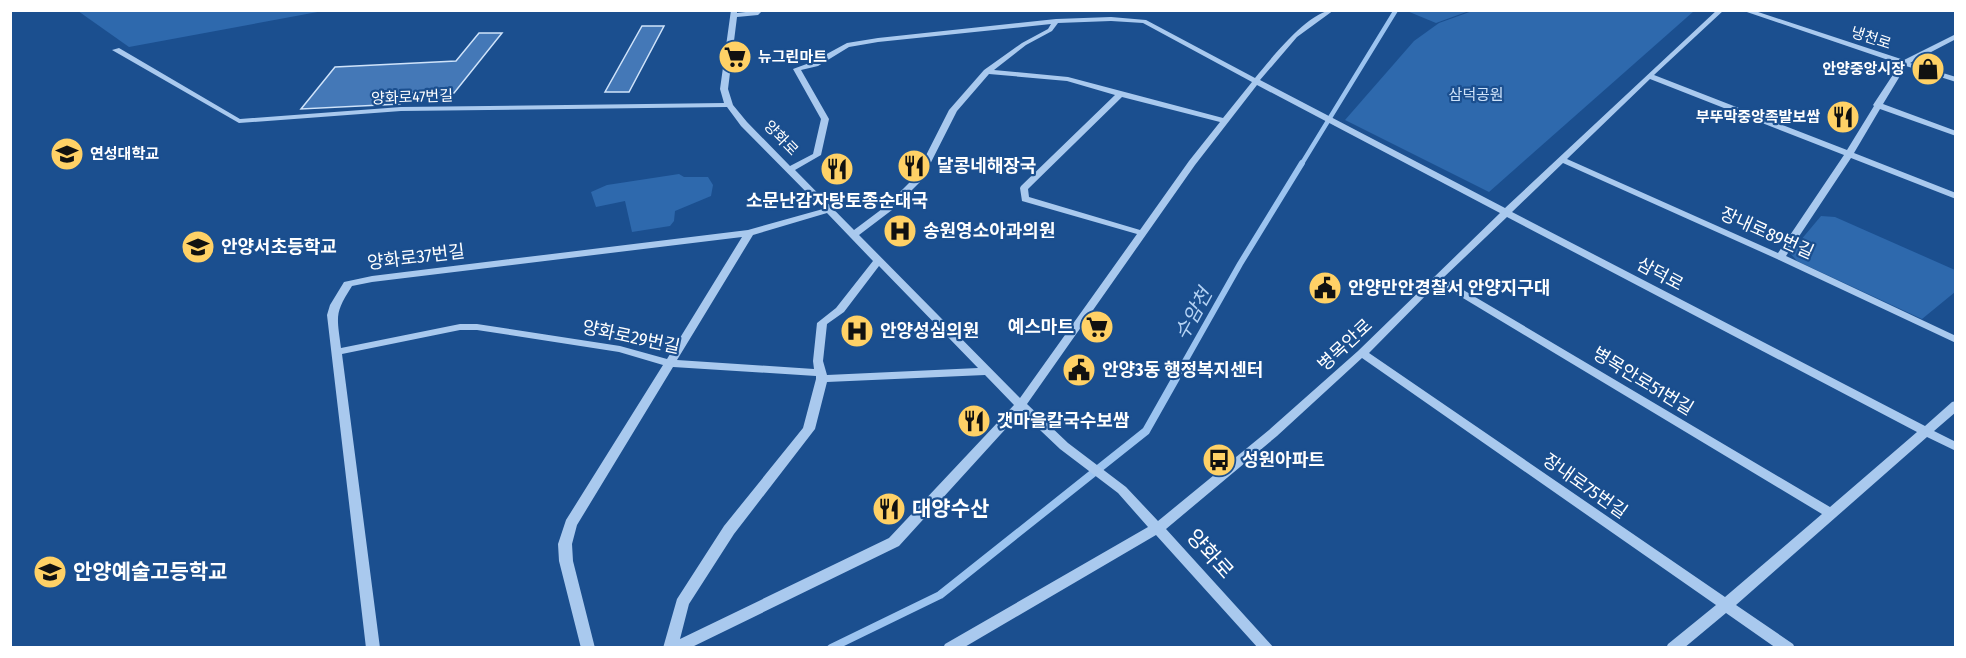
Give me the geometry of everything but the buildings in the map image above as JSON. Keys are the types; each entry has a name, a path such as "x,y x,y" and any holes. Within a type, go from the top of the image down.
{"street":[{"path":"729,105 724,89 734,13 758,13 760,10"},
{"path":"675,648 894,542 1022,405 1142,233 1256,81 1295,36 1331,10"},
{"name":"병목안로","path":"950,648 1158,528 1273,433 1362,353 1437,278 1721,10"},
{"name":"냉천로","path":"1744,10 1956,80"},
{"path":"789,170 817,155 825,119 797,69 815,64 848,45 1056,21 1111,19 1144,21 1256,81"},
{"path":"853,235 889,208 919,178 953,110 987,72 1024,44 1050,30 1056,21"},
{"path":"1780,257 1849,154 1904,63 1956,36"},
{"name":"양화로47번길","path":"116,50 239,121 401,109 729,105"},
{"path":"987,72 1068,80 1225,121"},
{"path":"1649,76 1956,196"},
{"name":"삼덕로","path":"1256,81 1956,447"},
{"path":"1120,94 1024,188 1025,199 1142,233"},
{"name":"양화로","path":"729,105 744,124 1022,405 1064,446 1122,490 1267,648"},
{"path":"1877,105 1956,134"},
{"name":"장내로89번길","path":"1563,160 1780,257 1956,340"},
{"name":"양화로37번길","path":"373,648 332,315 335,305 348,284 372,279 749,233 829,210"},
{"path":"588,648 566,561 565,544 571,524 749,233"},
{"path":"670,648 681,603 729,530 809,429 821,376 818,361 822,323 840,310 878,261"},
{"name":"병목안로51번길","path":"1437,278 1831,514"},
{"name":"양화로29번길","path":"337,352 460,327 477,327 620,349 669,363 821,376 989,371"},
{"name":"장내로75번길","path":"1362,353 1788,648"},
{"path":"1673,648 1726,605 1956,405"}],"green space":[{"name":"삼덕공원","path":"1475,10 1694,11 1489,192 1345,120 1414,41 1439,23"},
{"path":"78,11 323,11 129,47"},
{"path":"1407,11 1469,11 1436,23"},
{"path":"679,174 684,177 708,177 713,185 711,196 675,211 674,221 670,226 632,232 625,201 596,207 591,192 607,185"},
{"path":"1821,216 1835,217 1955,270 1955,292 1922,319 1797,261 1790,253"}],"waterway":[{"name":"수암천","path":"1301,165 1396,10"},
{"name":"수암천","path":"1175,379 1240,264 1302,163"},
{"name":"수암천","path":"831,648 940,595 1146,431 1176,378"}],"place":[{"name":"뉴그린마트","path":"735,57"},
{"name":"안양중앙시장","path":"1928,69"},
{"name":"부뚜막중앙족발보쌈","path":"1843,117"},
{"name":"연성대학교","path":"67,154"},
{"name":"달콩네해장국","path":"914,166"},
{"name":"소문난감자탕토종순대국","path":"837,169"},
{"name":"송원영소아과의원","path":"900,231"},
{"name":"안양서초등학교","path":"198,247"},
{"name":"안양만안경찰서 안양지구대","path":"1325,288"},
{"name":"예스마트","path":"1097,327"},
{"name":"안양성심의원","path":"857,331"},
{"name":"안양3동 행정복지센터","path":"1079,370"},
{"name":"갯마을칼국수보쌈","path":"974,421"},
{"name":"성원아파트","path":"1219,460"},
{"name":"대양수산","path":"889,509"},
{"name":"안양예술고등학교","path":"50,572"}]}
